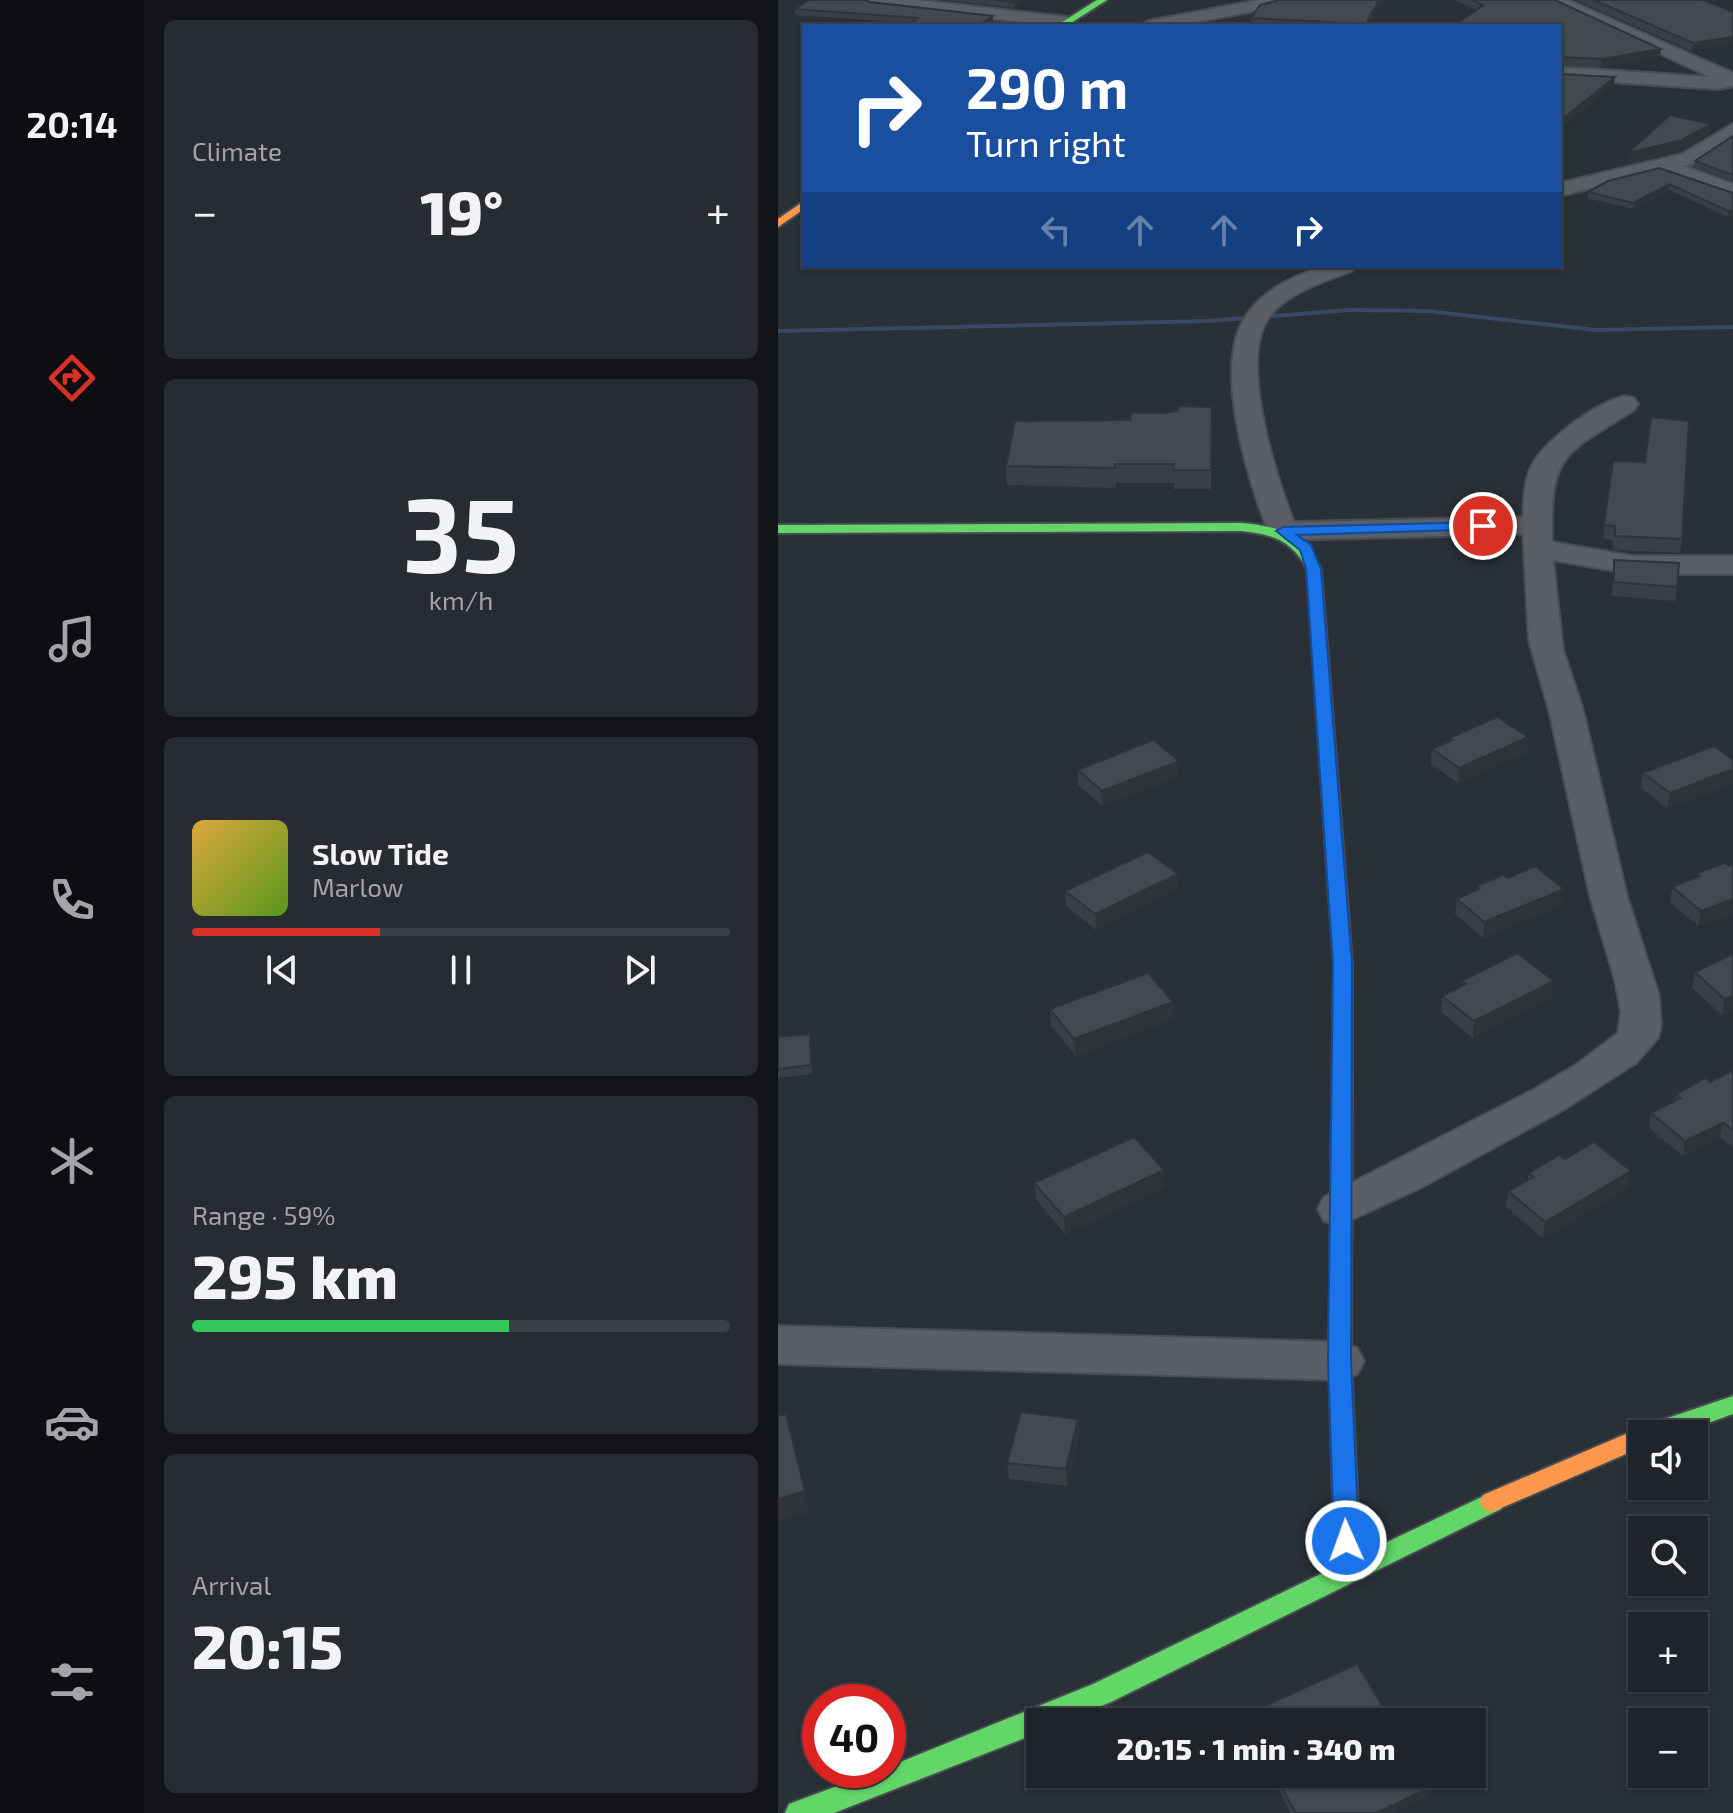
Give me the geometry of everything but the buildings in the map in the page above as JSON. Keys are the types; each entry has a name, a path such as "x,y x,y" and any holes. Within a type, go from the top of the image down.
{"street":[{"path":"871,0 934,3 1063,24 1103,0"},
{"path":"1159,24 1287,0"},
{"path":"1554,0 1733,82"},
{"path":"1563,76 1733,82"},
{"path":"1562,190 1689,159 1728,138"},
{"path":"1660,165 1733,191"},
{"path":"778,224 802,206"},
{"path":"1339,268 1287,290 1258,317 1249,332 1246,406 1257,467 1283,531 1306,548 1314,569 1343,964 1340,1361 1348,1571"},
{"path":"1340,1209 1609,1063 1637,1039 1642,1021 1641,1004 1611,905 1560,683 1545,641 1538,536 1545,465 1563,447 1625,404"},
{"path":"778,529 1241,527 1283,531 1538,536 1597,561 1633,565 1689,561 1733,565"},
{"path":"778,1345 1340,1361"},
{"path":"1690,1420 1733,1405"},
{"path":"799,1813 975,1749 1202,1646 1555,1470 1628,1442"}],"waterway":[{"path":"778,331 1208,321 1350,310 1427,311 1596,330 1733,327"}],"traffic: fast":[{"path":"1063,24 1103,0"},
{"path":"778,529 1241,527 1276,532 1294,541 1314,569 1338,897"},
{"path":"1342,1112 1340,1361 1348,1571"},
{"path":"1690,1420 1733,1405"},
{"path":"799,1813 952,1756 1102,1693 1492,1502"}],"traffic: slow":[{"path":"778,224 802,206"},
{"path":"1492,1502 1628,1443"}],"traffic: jam":[{"path":"1338,897 1343,964 1342,1112"}],"route":[{"path":"1346,1541 1340,1361 1343,964 1314,569 1306,548 1283,531 1483,526"}]}
